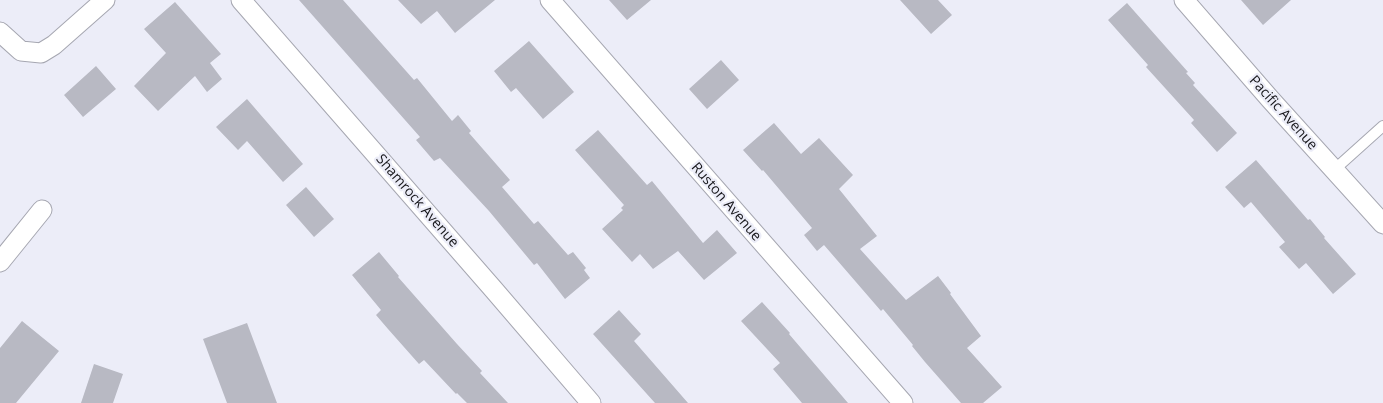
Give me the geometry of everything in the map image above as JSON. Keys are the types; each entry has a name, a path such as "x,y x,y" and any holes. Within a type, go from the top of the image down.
{"street":[{"path":"0,32 21,51 45,52 105,0"},
{"name":"Shamrock Avenue","path":"241,0 591,403"},
{"name":"Ruston Avenue","path":"550,0 903,403"},
{"name":"Pacific Avenue","path":"1184,0 1383,224"},
{"path":"0,262 42,210"}],"lane":[{"path":"1334,170 1383,126"}],"building":[{"path":"299,0 343,0 414,80 417,78 452,121 458,115 471,131 469,133 510,180 502,187 534,224 538,221 568,255 573,252 586,268 584,270 590,278 565,299 537,263 534,265 489,211 440,158 434,161 416,140 420,137"},
{"path":"398,0 495,0 455,33 437,11 421,24"},
{"path":"609,0 651,0 627,20"},
{"path":"900,0 938,0 952,15 931,34"},
{"path":"1241,0 1291,0 1263,25"},
{"path":"175,2 221,54 210,63 222,79 207,92 195,76 158,111 134,86 166,53 144,29"},
{"path":"1127,3 1188,72 1186,73 1195,83 1193,85 1237,133 1217,152 1191,123 1194,120 1146,67 1148,65 1108,20"},
{"path":"529,41 574,92 543,119 516,88 511,92 494,71"},
{"path":"721,60 739,80 707,109 689,89"},
{"path":"96,66 116,89 83,117 64,95"},
{"path":"247,99 303,164 283,182 247,141 238,150 216,127"},
{"path":"774,123 801,154 819,138 853,175 839,189 877,236 860,249 906,300 938,276 951,293 981,336 967,348 1002,387 983,403 961,403 925,362 883,309 881,311 824,245 817,251 804,235 812,228 763,170 743,150"},
{"path":"598,130 647,185 652,181 703,243 717,230 737,253 704,280 678,251 653,269 640,254 632,262 602,229 623,210 621,208 624,205 575,150"},
{"path":"1256,160 1308,220 1310,219 1356,274 1333,294 1306,263 1299,269 1279,247 1285,242 1251,202 1244,208 1225,187"},
{"path":"306,187 334,219 314,237 286,205"},
{"path":"379,252 398,277 482,371 480,373 508,403 467,403 424,360 419,364 376,315 381,310 352,275"},
{"path":"762,302 848,403 802,403 773,369 780,363 741,321"},
{"path":"619,310 641,334 634,341 688,403 655,403 593,334"},
{"path":"22,321 59,351 16,403 0,403 0,348"},
{"path":"247,323 277,403 227,403 203,339"},
{"path":"94,364 123,374 113,403 81,403"}]}
